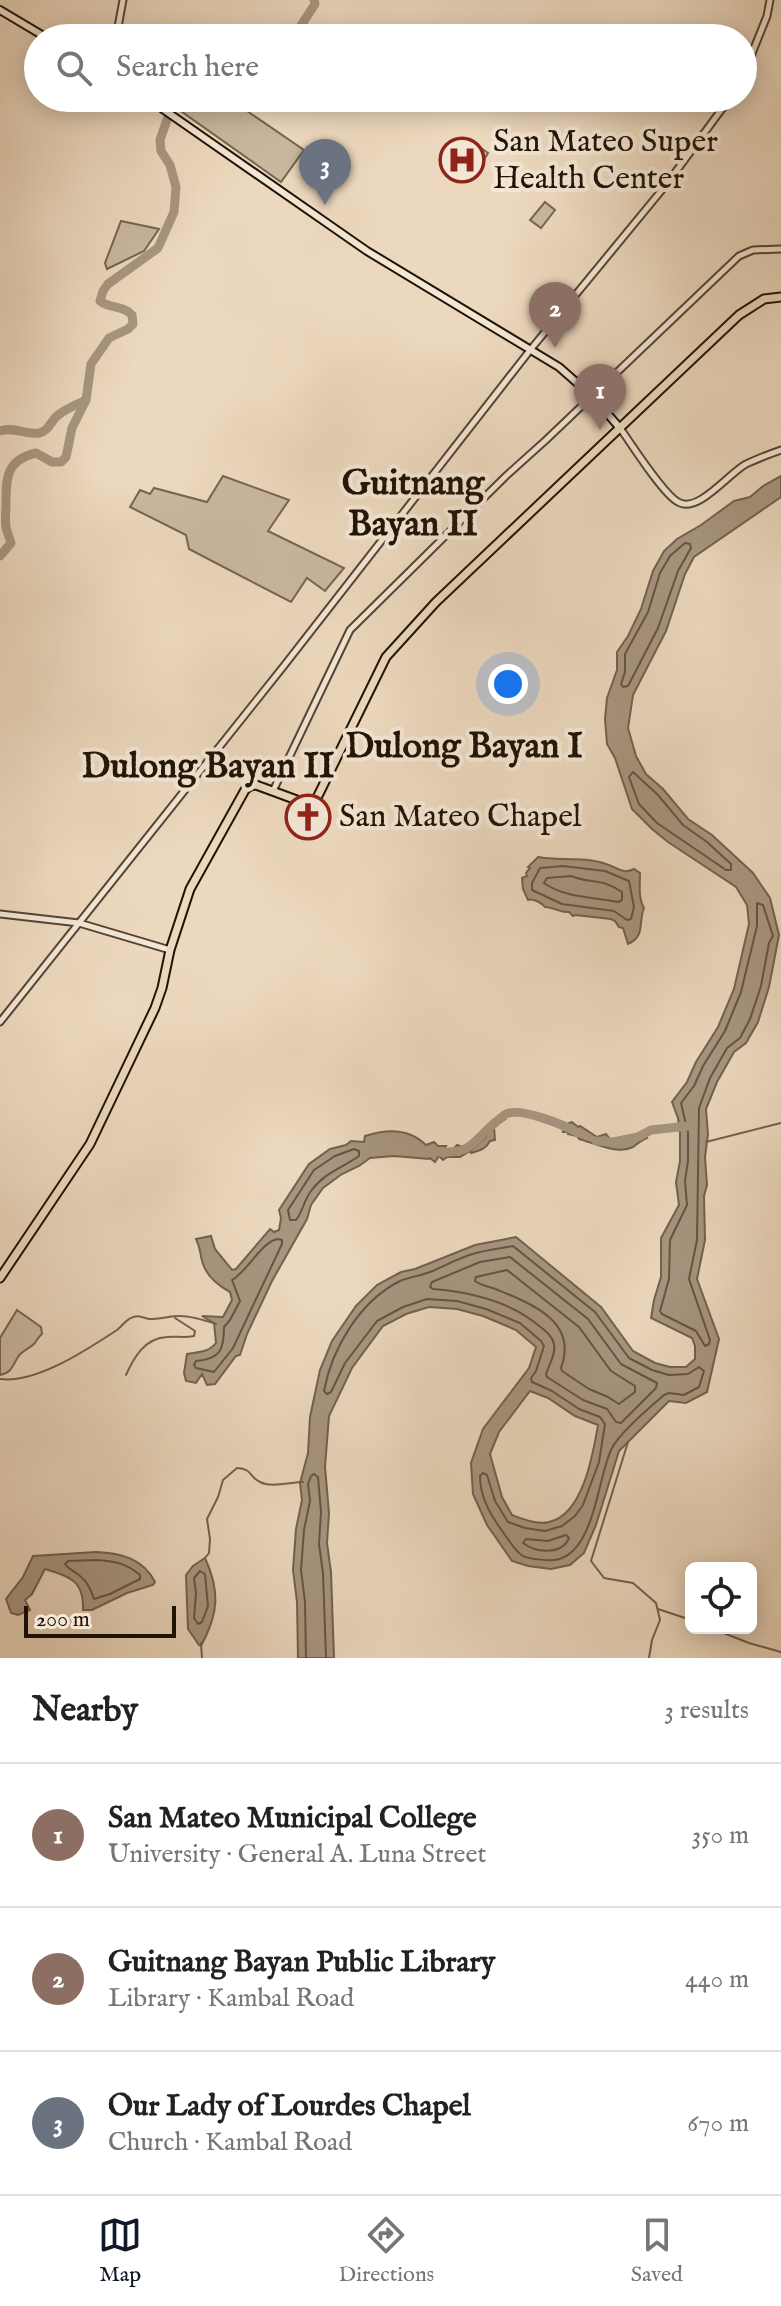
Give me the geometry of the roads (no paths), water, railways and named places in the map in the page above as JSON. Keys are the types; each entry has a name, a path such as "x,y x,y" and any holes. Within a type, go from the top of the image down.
{"main road":[{"path":"0,10 24,24"},
{"path":"167,112 367,251 568,373 619,427"},
{"path":"0,1278 90,1144 155,1008 190,889 245,790 256,785 313,806 379,670 394,646 436,602 739,315 764,299 781,297"}],"street":[{"path":"119,24 123,0"},
{"path":"757,42 770,0"},
{"path":"0,1022 531,349 666,185 720,112"},
{"path":"273,791 350,630 493,489 739,256 753,250 781,249"},
{"path":"619,427 672,498 680,504 695,503 745,465 781,450"},
{"path":"0,914 79,923 170,950"}],"water":[{"path":"781,476 781,497 694,557 685,574 666,631 633,695 628,728 636,756 646,774 688,819 712,835 753,873 770,898 779,935 769,987 758,1022 746,1043 734,1052 706,1109 705,1240 697,1279 719,1339 707,1392 686,1403 669,1401 619,1451 584,1553 570,1565 551,1569 528,1566 512,1561 487,1525 473,1494 471,1463 483,1429 529,1368 536,1347 516,1330 457,1309 429,1307 383,1326 352,1368 329,1416 325,1467 334,1658 298,1658 293,1570 302,1500 300,1483 308,1453 310,1417 320,1370 332,1341 356,1306 377,1285 401,1272 475,1245 516,1237 601,1307 633,1351 670,1367 686,1367 695,1359 692,1338 651,1318 661,1277 661,1238 679,1205 676,1182 680,1133 672,1102 718,1027 734,989 749,924 747,905 736,887 668,842 632,809 615,758 607,744 605,719 607,698 617,670 617,652 641,609 653,571 664,551 734,501 750,497","holes":["530,1391 548,1398 575,1416 598,1425 589,1467 578,1496 561,1517 540,1523 512,1515 502,1497 490,1454 499,1432"]},
{"path":"538,857 589,860 640,873 640,895 644,908 634,941 628,944 623,928 611,919 573,916 569,912 528,900 522,878 527,876 528,867"},
{"path":"504,1120 494,1127 495,1140 480,1150 443,1160 439,1156 435,1162 430,1158 370,1158 323,1188 272,1281 240,1355 215,1384 207,1385 202,1374 196,1383 186,1381 187,1354 206,1350 216,1343 214,1323 202,1316 223,1317 232,1300 230,1292 214,1280 205,1268 196,1239 211,1236 215,1249 232,1270 236,1269 270,1229 274,1232 279,1230 279,1210 309,1164 330,1149 351,1141 364,1142 365,1136 389,1131 412,1135 426,1145 434,1142 438,1146 446,1146 444,1149 449,1154 457,1145 471,1150 486,1137 492,1121 497,1123"},
{"path":"572,1122 597,1137 606,1134 608,1143 634,1140 645,1134 647,1138 627,1149 613,1149 562,1132 569,1129"},
{"path":"96,1552 130,1558 144,1567 155,1582 92,1610 83,1610 78,1586 62,1575 45,1569 32,1594 25,1600 30,1610 18,1615 11,1613 6,1599 23,1577 33,1556"},
{"path":"205,1558 213,1581 215,1602 211,1623 201,1646 188,1629 186,1575"}],"waterway":[{"path":"302,24 315,4 314,0"},
{"path":"0,556 11,543 5,521 6,486 13,465 36,453 52,462 61,462 66,457 72,428 86,400 91,364 109,338 133,324 132,315 128,312 100,301 108,284 158,248 174,212 176,187 170,165 161,151 160,140 169,114"},
{"path":"0,431 42,432 60,414 86,400"},
{"path":"437,1152 463,1150 502,1117 513,1112 542,1118 578,1133"},
{"path":"706,1142 781,1123"},
{"path":"596,1141 613,1142 638,1137 651,1130 688,1126"},
{"path":"0,1379 29,1376 61,1364 134,1317 184,1316 216,1324"},
{"path":"126,1375 137,1355 152,1341 194,1336 195,1331 175,1318"},
{"path":"628,1442 591,1561 604,1578 633,1583 656,1603 660,1620 649,1658"},
{"path":"205,1558 209,1553 210,1539 207,1519 223,1480 237,1468 246,1470 265,1484 303,1482"},
{"path":"658,1609 685,1618"},
{"path":"726,1634 781,1652"},
{"path":"201,1643 202,1658"}],"place":[{"name":"San Mateo Super Health Center","path":"462,160"},
{"name":"Our Lady of Lourdes Chapel","path":"325,205"},
{"name":"Guitnang Bayan Public Library","path":"555,348"},
{"name":"San Mateo Municipal College","path":"600,430"},
{"name":"San Mateo Chapel","path":"308,817"}],"district":[{"name":"Guitnang Bayan II","path":"413,504"},
{"name":"Dulong Bayan I","path":"464,747"},
{"name":"Dulong Bayan II","path":"208,767"}]}
